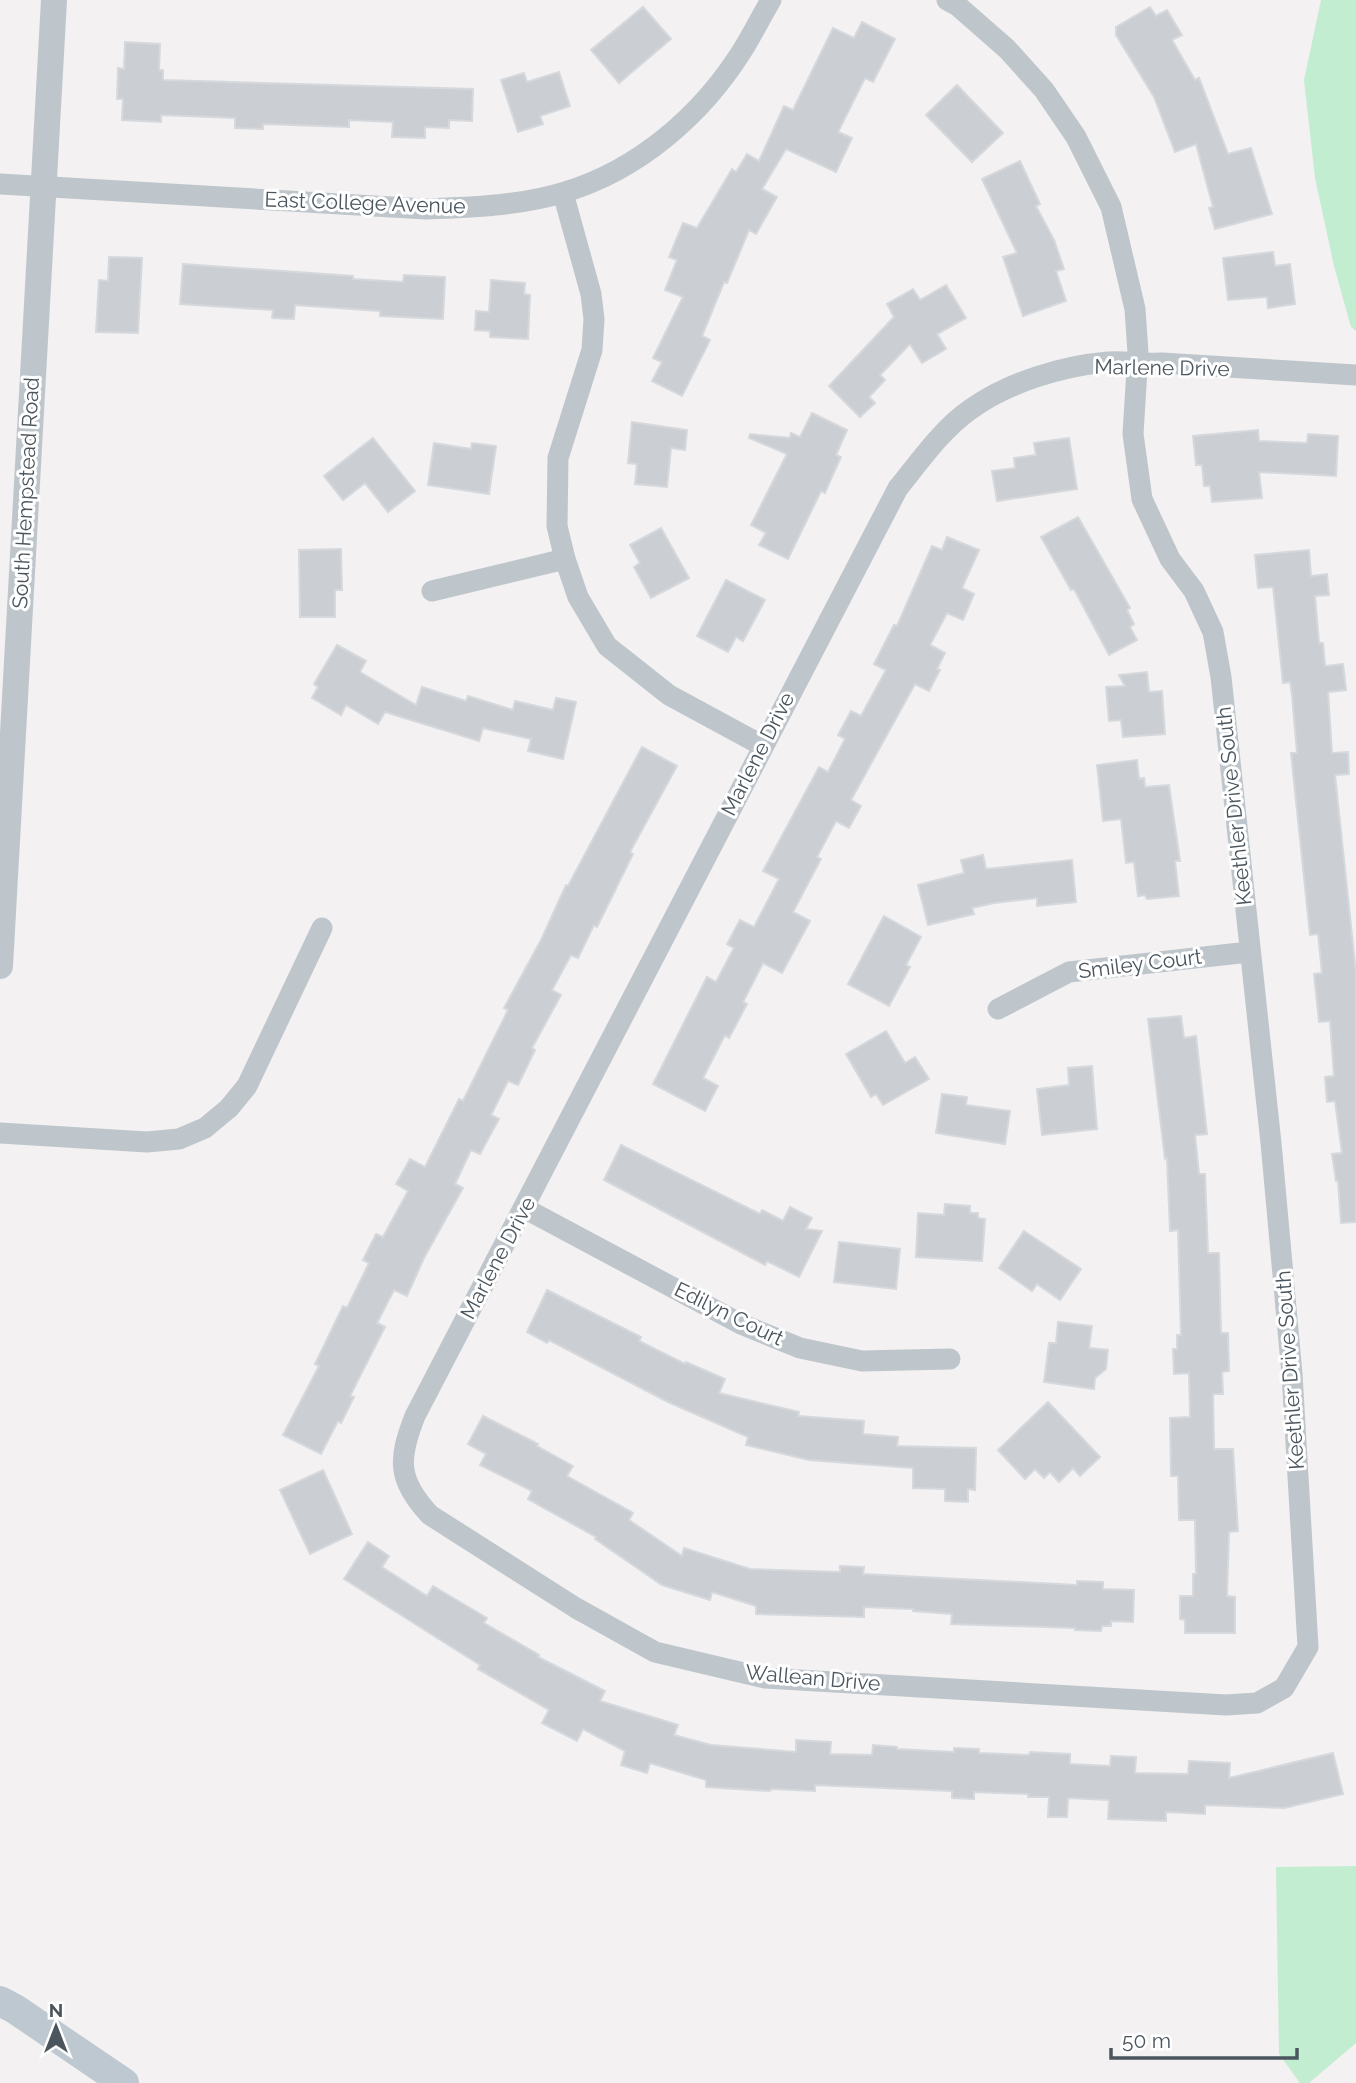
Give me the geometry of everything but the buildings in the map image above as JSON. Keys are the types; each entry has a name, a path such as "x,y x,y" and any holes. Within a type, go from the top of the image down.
{"main road":[{"path":"0,2001 15,2008 124,2083"}],"street":[{"name":"South Hempstead Road","path":"0,966 54,0"},
{"name":"East College Avenue","path":"0,184 426,209 492,207 563,193 614,174 669,136 710,92 741,53 771,0"},
{"name":"Keethler Drive South","path":"947,0 958,6 1007,49 1044,90 1076,137 1111,207 1135,309 1137,364 1133,434 1142,499 1170,559 1194,591 1213,632 1221,677 1272,1156 1292,1374 1308,1647 1284,1688"},
{"path":"563,193 592,294 594,319 592,350 558,458 557,526 578,597 607,646 669,695 762,746"},
{"name":"Marlene Drive","path":"404,1472 405,1443 415,1416 898,488 934,443 970,410 995,395 1062,370 1109,362 1356,375"},
{"path":"432,591 565,559"},
{"path":"0,1133 147,1142 179,1139 205,1128 229,1108 247,1086 322,928"},
{"name":"Smiley Court","path":"998,1009 1069,972 1249,952"},
{"name":"Edilyn Court","path":"524,1209 741,1324 800,1348 862,1361 950,1359"},
{"name":"Wallean Drive","path":"404,1472 412,1496 430,1515 576,1608 656,1652 765,1678 1213,1704 1257,1703 1284,1688"}],"green space":[{"path":"1321,0 1356,0 1356,331 1351,327 1334,266 1315,178 1304,80"},
{"path":"1356,1866 1356,2043 1309,2083 1300,2083 1279,2054 1276,1867"}]}
